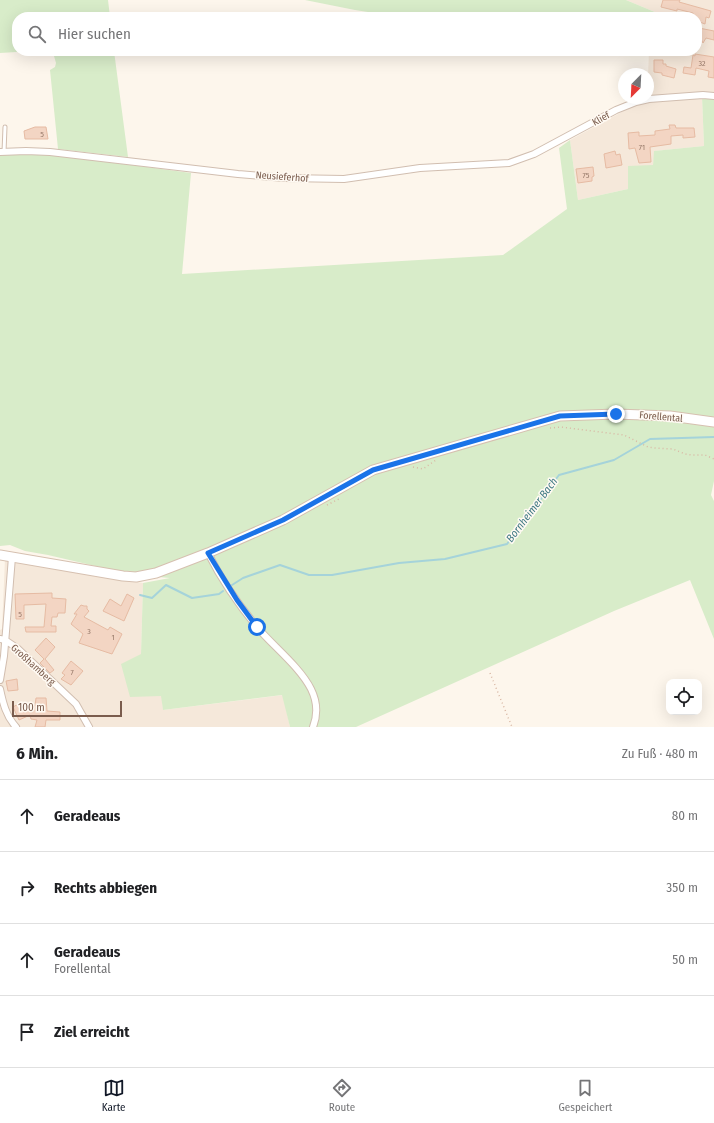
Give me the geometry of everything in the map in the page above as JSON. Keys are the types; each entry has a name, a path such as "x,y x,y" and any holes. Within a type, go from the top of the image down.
{"street":[{"name":"Klief","path":"561,141 616,110 636,102 656,98 703,95 714,96"},
{"name":"Neusieferhof","path":"2,152 50,152 238,174 285,178 323,179 365,176 420,168 509,163 534,154 561,141"},
{"name":"Forellental","path":"0,555 103,573 136,577 156,573 208,553 283,520 373,470 560,416 616,414 670,416 714,422"},
{"path":"208,553 237,600 257,627 300,673 311,688 317,712 313,727"},
{"name":"Großhamberg","path":"0,680 12,557"},
{"name":"Großhamberg","path":"3,640 17,648 76,704 89,727"},
{"path":"0,689 3,702 10,719 16,727"}],"lane":[{"path":"2,152 5,127"}],"path":[{"path":"548,428 561,427 624,435 633,441 648,447 673,449 685,454 706,455 714,459"},
{"path":"490,673 512,727"}],"shaded area":[{"path":"626,0 714,0 714,99 702,97 704,146 655,151 653,165 628,189 578,200 570,140 631,107 643,104 654,104 654,68 648,68 649,56 702,56 702,12 655,12"},
{"path":"5,558 143,583 141,654 162,696 163,710 283,695 290,727 0,727 0,630 2,629"}],"green space":[{"path":"0,0 108,0 109,12 12,12 12,52 0,53"},
{"path":"305,0 626,0 655,12 368,12"},
{"path":"54,56 115,56 128,157 58,149 50,70 55,67 56,63"},
{"path":"702,97 714,99 714,481 711,495 714,501 714,639 690,580 614,611 356,727 290,727 282,695 163,710 161,696 130,697 121,664 141,654 143,583 170,578 134,575 25,551 10,545 0,546 0,155 51,154 191,173 182,274 503,255 567,209 559,148 570,140 578,200 628,189 628,166 653,165 654,151 704,146"}],"building":[{"path":"663,0 680,0 679,2 711,11 709,18 706,17 705,24 702,23 702,12 689,12 677,9 677,11 661,7"},
{"path":"702,29 714,31 714,40 706,38 703,43"},
{"path":"702,55 714,57 714,78 708,77 709,71 696,68 695,75 683,73 684,67 691,68 693,56"},
{"path":"654,60 663,60 663,64 676,69 674,78 662,75 662,73 654,72"},
{"path":"669,125 675,125 676,128 694,128 695,137 683,138 683,135 671,136 671,144 650,147 651,162 639,163 635,148 629,149 628,133 639,132 639,136 655,135 655,131 670,129"},
{"path":"35,127 46,127 48,139 25,139 24,131"},
{"path":"615,151 616,155 620,154 622,165 606,168 604,154"},
{"path":"593,167 594,176 592,177 592,181 578,183 576,169"},
{"path":"52,593 52,598 66,599 65,613 58,613 57,617 52,617 51,626 56,626 56,632 26,632 25,627 44,627 46,604 24,605 24,619 16,619 15,594"},
{"path":"127,594 134,598 124,621 103,611 110,599 121,606"},
{"path":"81,605 87,606 89,611 84,617 108,630 110,627 122,634 112,654 79,643 83,634 71,624 77,614 74,614"},
{"path":"46,638 55,647 45,659 54,670 50,673 40,663 44,659 35,650"},
{"path":"71,661 83,671 71,685 61,679 65,675 62,673"},
{"path":"17,679 18,690 8,691 6,681"},
{"path":"36,698 46,698 47,711 60,712 60,720 46,720 45,727 35,727 37,720 31,719 30,715 19,720 13,707 20,703 35,706"}],"waterway":[{"name":"Bornheimer Bach","path":"232,585 243,578 280,565 309,575 332,575 399,563 445,559 507,544 559,475 614,460 650,439 714,437"},
{"name":"Bornheimer Bach","path":"140,595 152,598 166,585 192,598 219,594 223,591"}],"route":[{"path":"257,627 237,600 208,553 283,520 373,470 560,416 616,414"}]}
